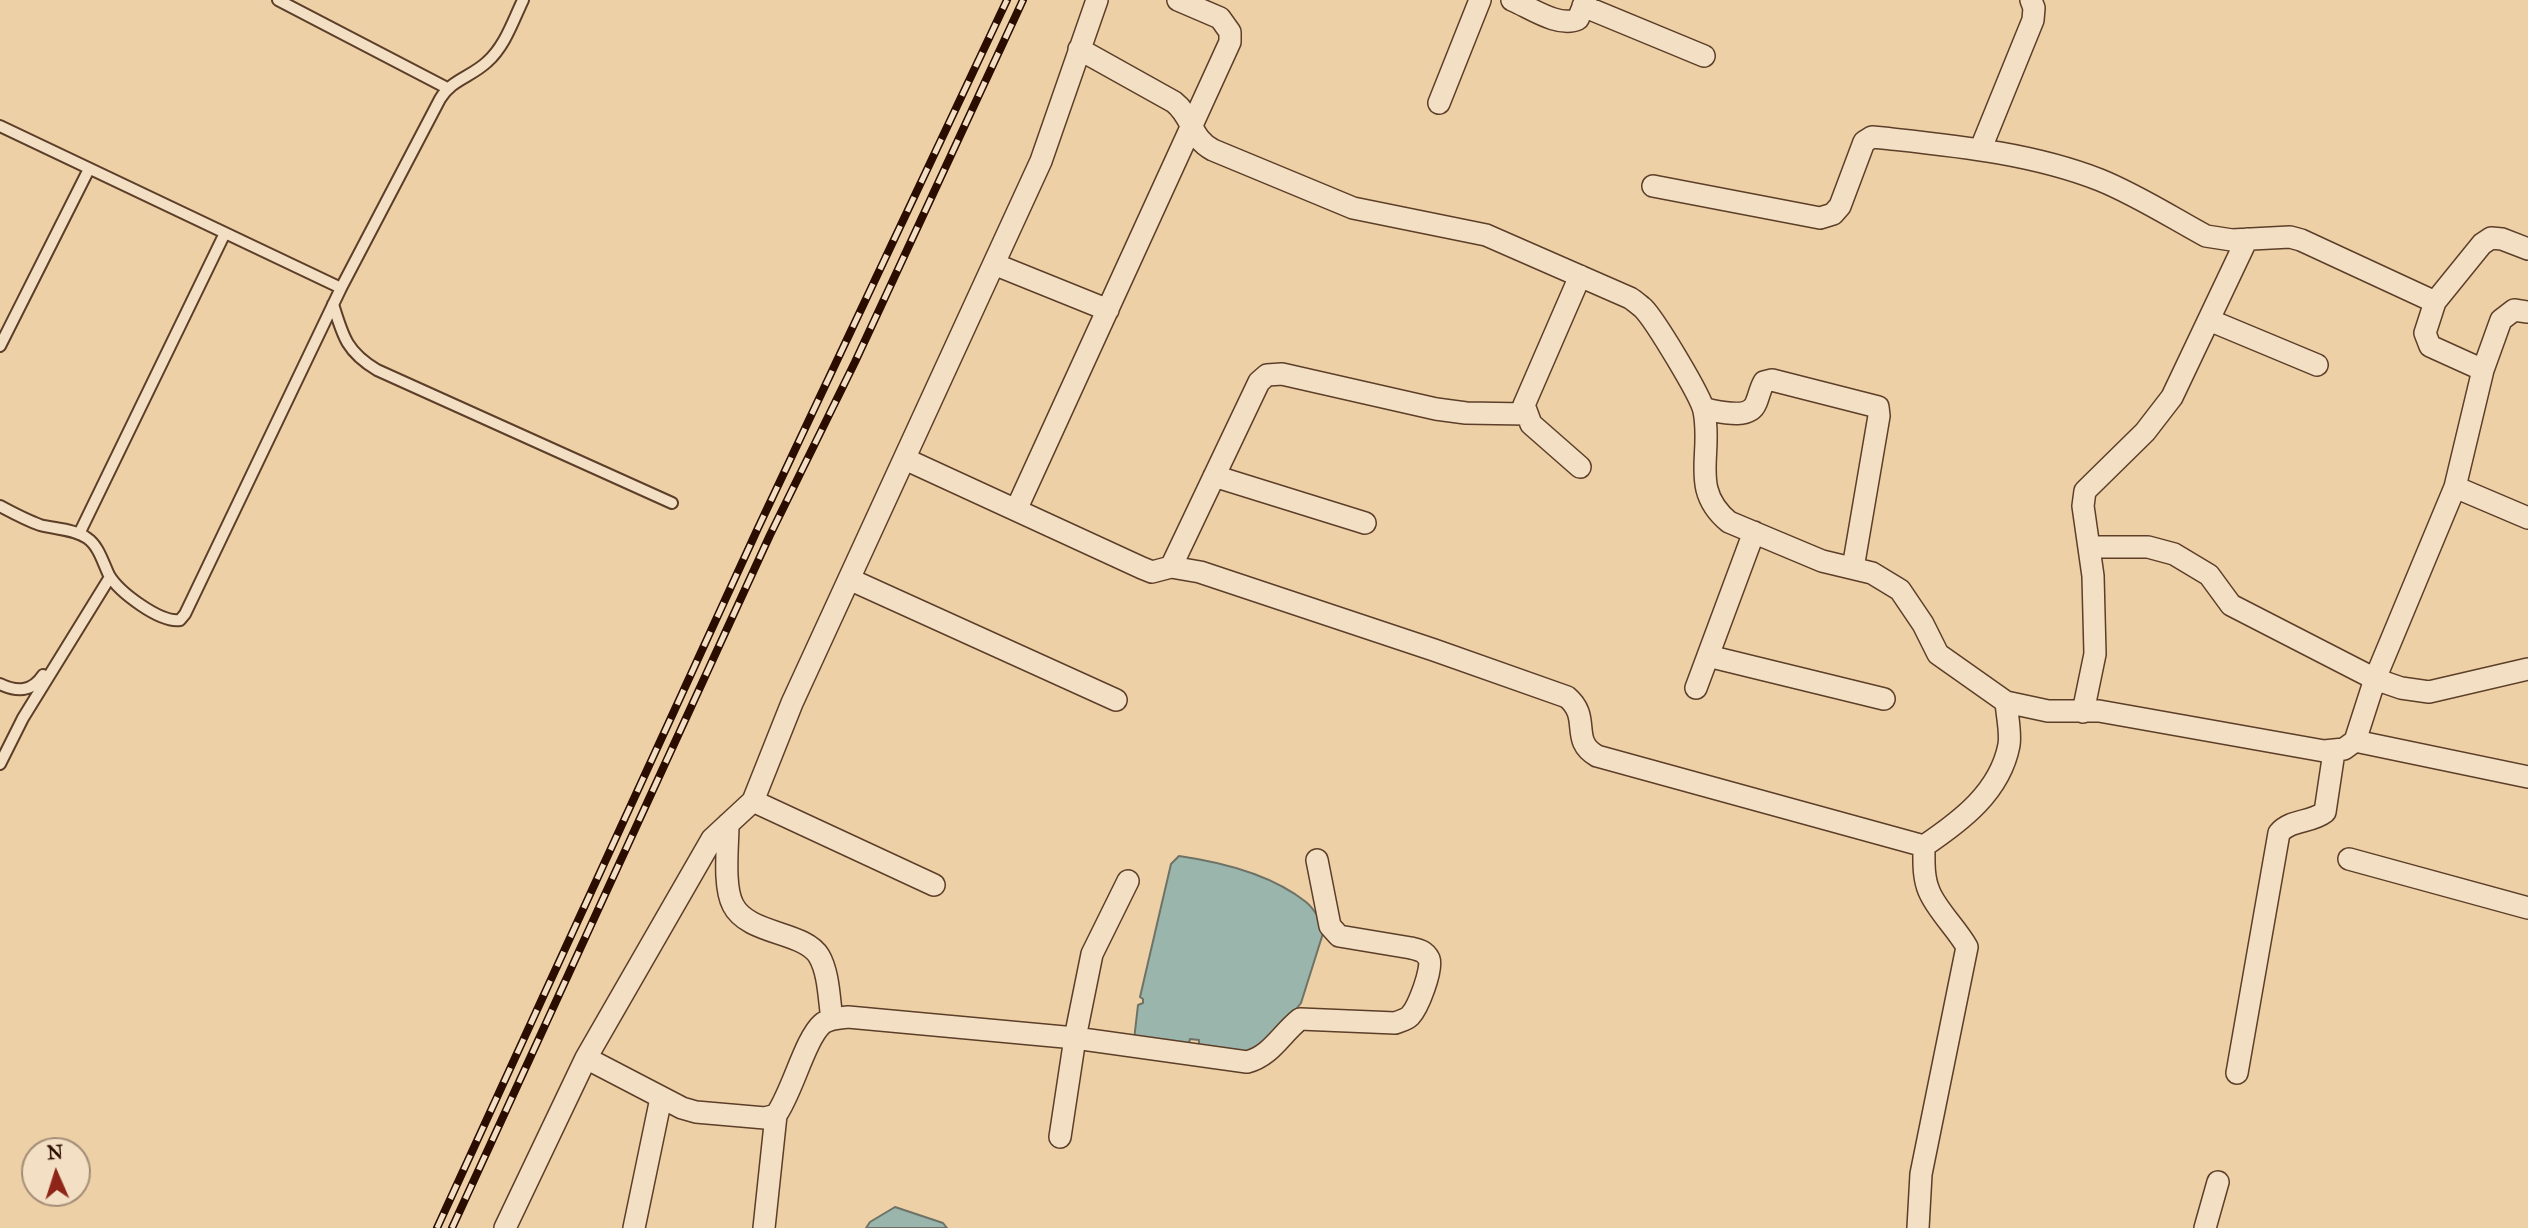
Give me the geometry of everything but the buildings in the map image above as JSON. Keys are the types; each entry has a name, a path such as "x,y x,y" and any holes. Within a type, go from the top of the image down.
{"street":[{"path":"507,1228 586,1058 712,839 753,801 792,703 1041,161 1097,0"},
{"path":"1016,510 1230,42 1227,25 1220,19 1178,0"},
{"path":"1439,103 1480,0"},
{"path":"1512,0 1561,21 1570,22 1578,19 1585,3 1704,56"},
{"path":"1981,148 2033,20 2034,8 2031,0"},
{"path":"1079,49 1174,102 1182,109 1202,145 1213,150 1353,208 1486,235 1630,298 1643,309 1704,409 1706,486 1709,500 1718,513 1729,522 1822,561 1872,573 1900,590 1923,624 1938,654 2006,702 2048,711 2099,711 2334,752 2355,741 2375,679 2455,488 2483,370 2501,320 2514,310 2528,312"},
{"path":"1654,186 1820,218 1833,215 1840,205 1859,152 1864,142 1872,137 1981,148 2100,180 2217,240 2290,237 2301,240 2435,302"},
{"path":"2483,370 2430,346 2425,333 2435,302 2482,244 2491,238 2528,249"},
{"path":"2083,712 2095,654 2094,588 2083,506 2085,491 2144,432 2172,397 2247,239"},
{"path":"994,264 1108,310"},
{"path":"1580,276 1524,405 1531,424 1580,467"},
{"path":"2210,320 2317,365"},
{"path":"1171,567 1259,382 1267,375 1282,374 1436,409 1526,414"},
{"path":"1704,409 1744,414 1756,406 1764,382 1772,380 1878,407 1879,416 1853,568"},
{"path":"905,459 1152,572 1171,567 1200,572 1434,650 1567,698 1576,705 1581,715 1582,739 1587,750 1597,756 1924,846"},
{"path":"1214,476 1365,523"},
{"path":"2455,488 2528,518"},
{"path":"1696,688 1754,532"},
{"path":"2089,547 2148,547 2174,554 2209,575 2231,605 2375,679 2416,692 2429,692 2528,669"},
{"path":"849,579 1116,700"},
{"path":"1709,656 1884,699"},
{"path":"1924,846 1984,798 2002,767 2010,743 2006,702"},
{"path":"2355,741 2528,777"},
{"path":"2237,1073 2279,833 2285,827 2317,818 2325,812 2334,752"},
{"path":"753,801 934,885"},
{"path":"728,824 728,890 732,904 748,921 808,946 818,955 825,972 832,1019"},
{"path":"1919,1228 1921,1174 1967,947 1929,893 1924,874 1924,846"},
{"path":"2349,859 2528,908"},
{"path":"764,1228 776,1115 785,1103 813,1035 822,1024 832,1019 848,1017 1075,1038 1247,1062 1259,1059 1268,1052 1300,1019 1395,1023 1409,1018 1418,1006 1430,965 1428,956 1411,947 1339,936 1330,926 1317,860"},
{"path":"1060,1137 1075,1038 1095,944 1128,881"},
{"path":"586,1058 661,1098 696,1112 765,1118 776,1115"},
{"path":"634,1228 661,1098"},
{"path":"2205,1228 2218,1182"}],"lane":[{"path":"278,0 447,88"},
{"path":"0,506 41,525 89,538 110,577 125,593 163,618 180,620 186,614 341,288 447,88 477,70 497,52 523,0"},
{"path":"0,125 341,288"},
{"path":"0,346 89,169"},
{"path":"79,534 225,233"},
{"path":"333,304 350,349 370,365 672,503"},
{"path":"0,684 21,690 30,688 39,681 110,577"},
{"path":"0,764 23,718 110,577"}],"water":[{"path":"1179,856 1229,866 1278,884 1309,904 1325,927 1301,1003 1266,1047 1248,1052 1199,1047 1199,1040 1190,1039 1189,1043 1175,1045 1134,1040 1138,1005 1143,1003 1140,997 1171,864"},
{"path":"895,1207 943,1223 947,1228 866,1228 870,1222"}],"railway":[{"path":"437,1228 758,528 1007,0"},
{"path":"452,1228 770,535 855,362 1023,0"}]}
